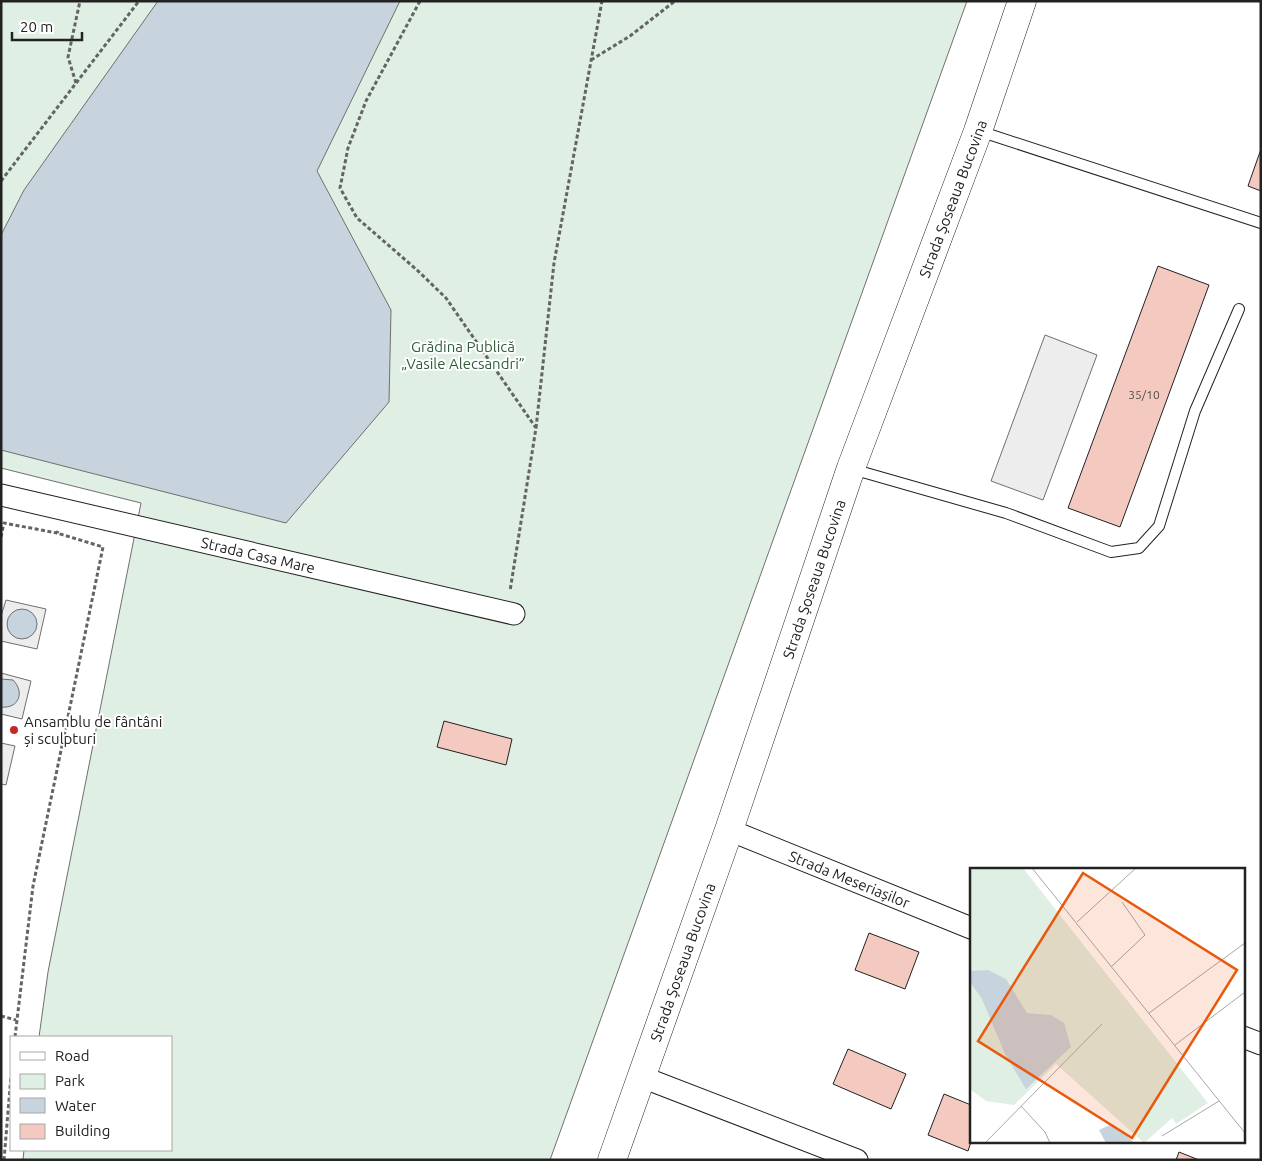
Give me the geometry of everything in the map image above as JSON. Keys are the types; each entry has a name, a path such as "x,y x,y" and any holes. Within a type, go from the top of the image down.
{"main road":[{"name":"Strada Șoseaua Bucovina","path":"612,1160 729,830 851,468 978,131 1022,1"}],"street":[{"name":"Strada Casa Mare","path":"1,494 510,613"},
{"name":"Strada Meseriașilor","path":"729,830 970,928"},
{"path":"1244,1037 1261,1044"},
{"path":"642,1077 857,1160"}],"lane":[{"path":"978,131 1261,223"},
{"path":"851,468 1006,513 1111,552 1139,548 1159,526 1195,411 1239,309"}],"path":[{"path":"76,84 68,57 80,1"},
{"path":"1,181 139,1"},
{"path":"420,1 366,101 348,148 340,188 357,218 446,298 536,428"},
{"path":"510,613 536,428 554,262 602,1"},
{"path":"591,60 630,36 675,1"},
{"path":"57,533 63,509"},
{"path":"1,537 4,523 57,533 103,548 34,886 15,1036"},
{"path":"3,1016 16,1020"},
{"path":"4,1160 10,1088"}],"green space":[{"name":"Grădina Publică „Vasile Alecsandri”","path":"1,1 967,1 550,1160 23,1160 24,1151 172,1151 172,1036 39,1036 48,972 141,503 1,468"}],"shaded area":[{"path":"1045,335 1097,355 1043,500 991,481"},
{"path":"6,600 46,609 37,649 1,641 1,616"},
{"path":"1,673 31,681 22,719 1,714"},
{"path":"1,743 15,746 6,785 1,784"}],"water":[{"path":"158,1 400,1 317,171 391,310 389,402 286,523 1,450 1,235 24,190"},
{"path":"22,609 32,614 37,624 32,634 22,639 12,634 7,624 12,614"},
{"path":"1,679 13,680 19,690 16,702 7,707 1,707"}],"building":[{"path":"1261,149 1261,191 1248,186"},
{"path":"1158,266 1209,285 1120,527 1068,508"},
{"path":"444,721 512,739 506,765 437,747"},
{"path":"869,933 919,952 905,989 855,970"},
{"path":"848,1049 906,1074 891,1109 833,1084"},
{"path":"944,1094 970,1105 970,1144 968,1151 928,1135"},
{"path":"1179,1152 1199,1160 1176,1160"}],"place":[{"name":"Ansamblu de fântâni și sculpturi","path":"14,730"}]}
